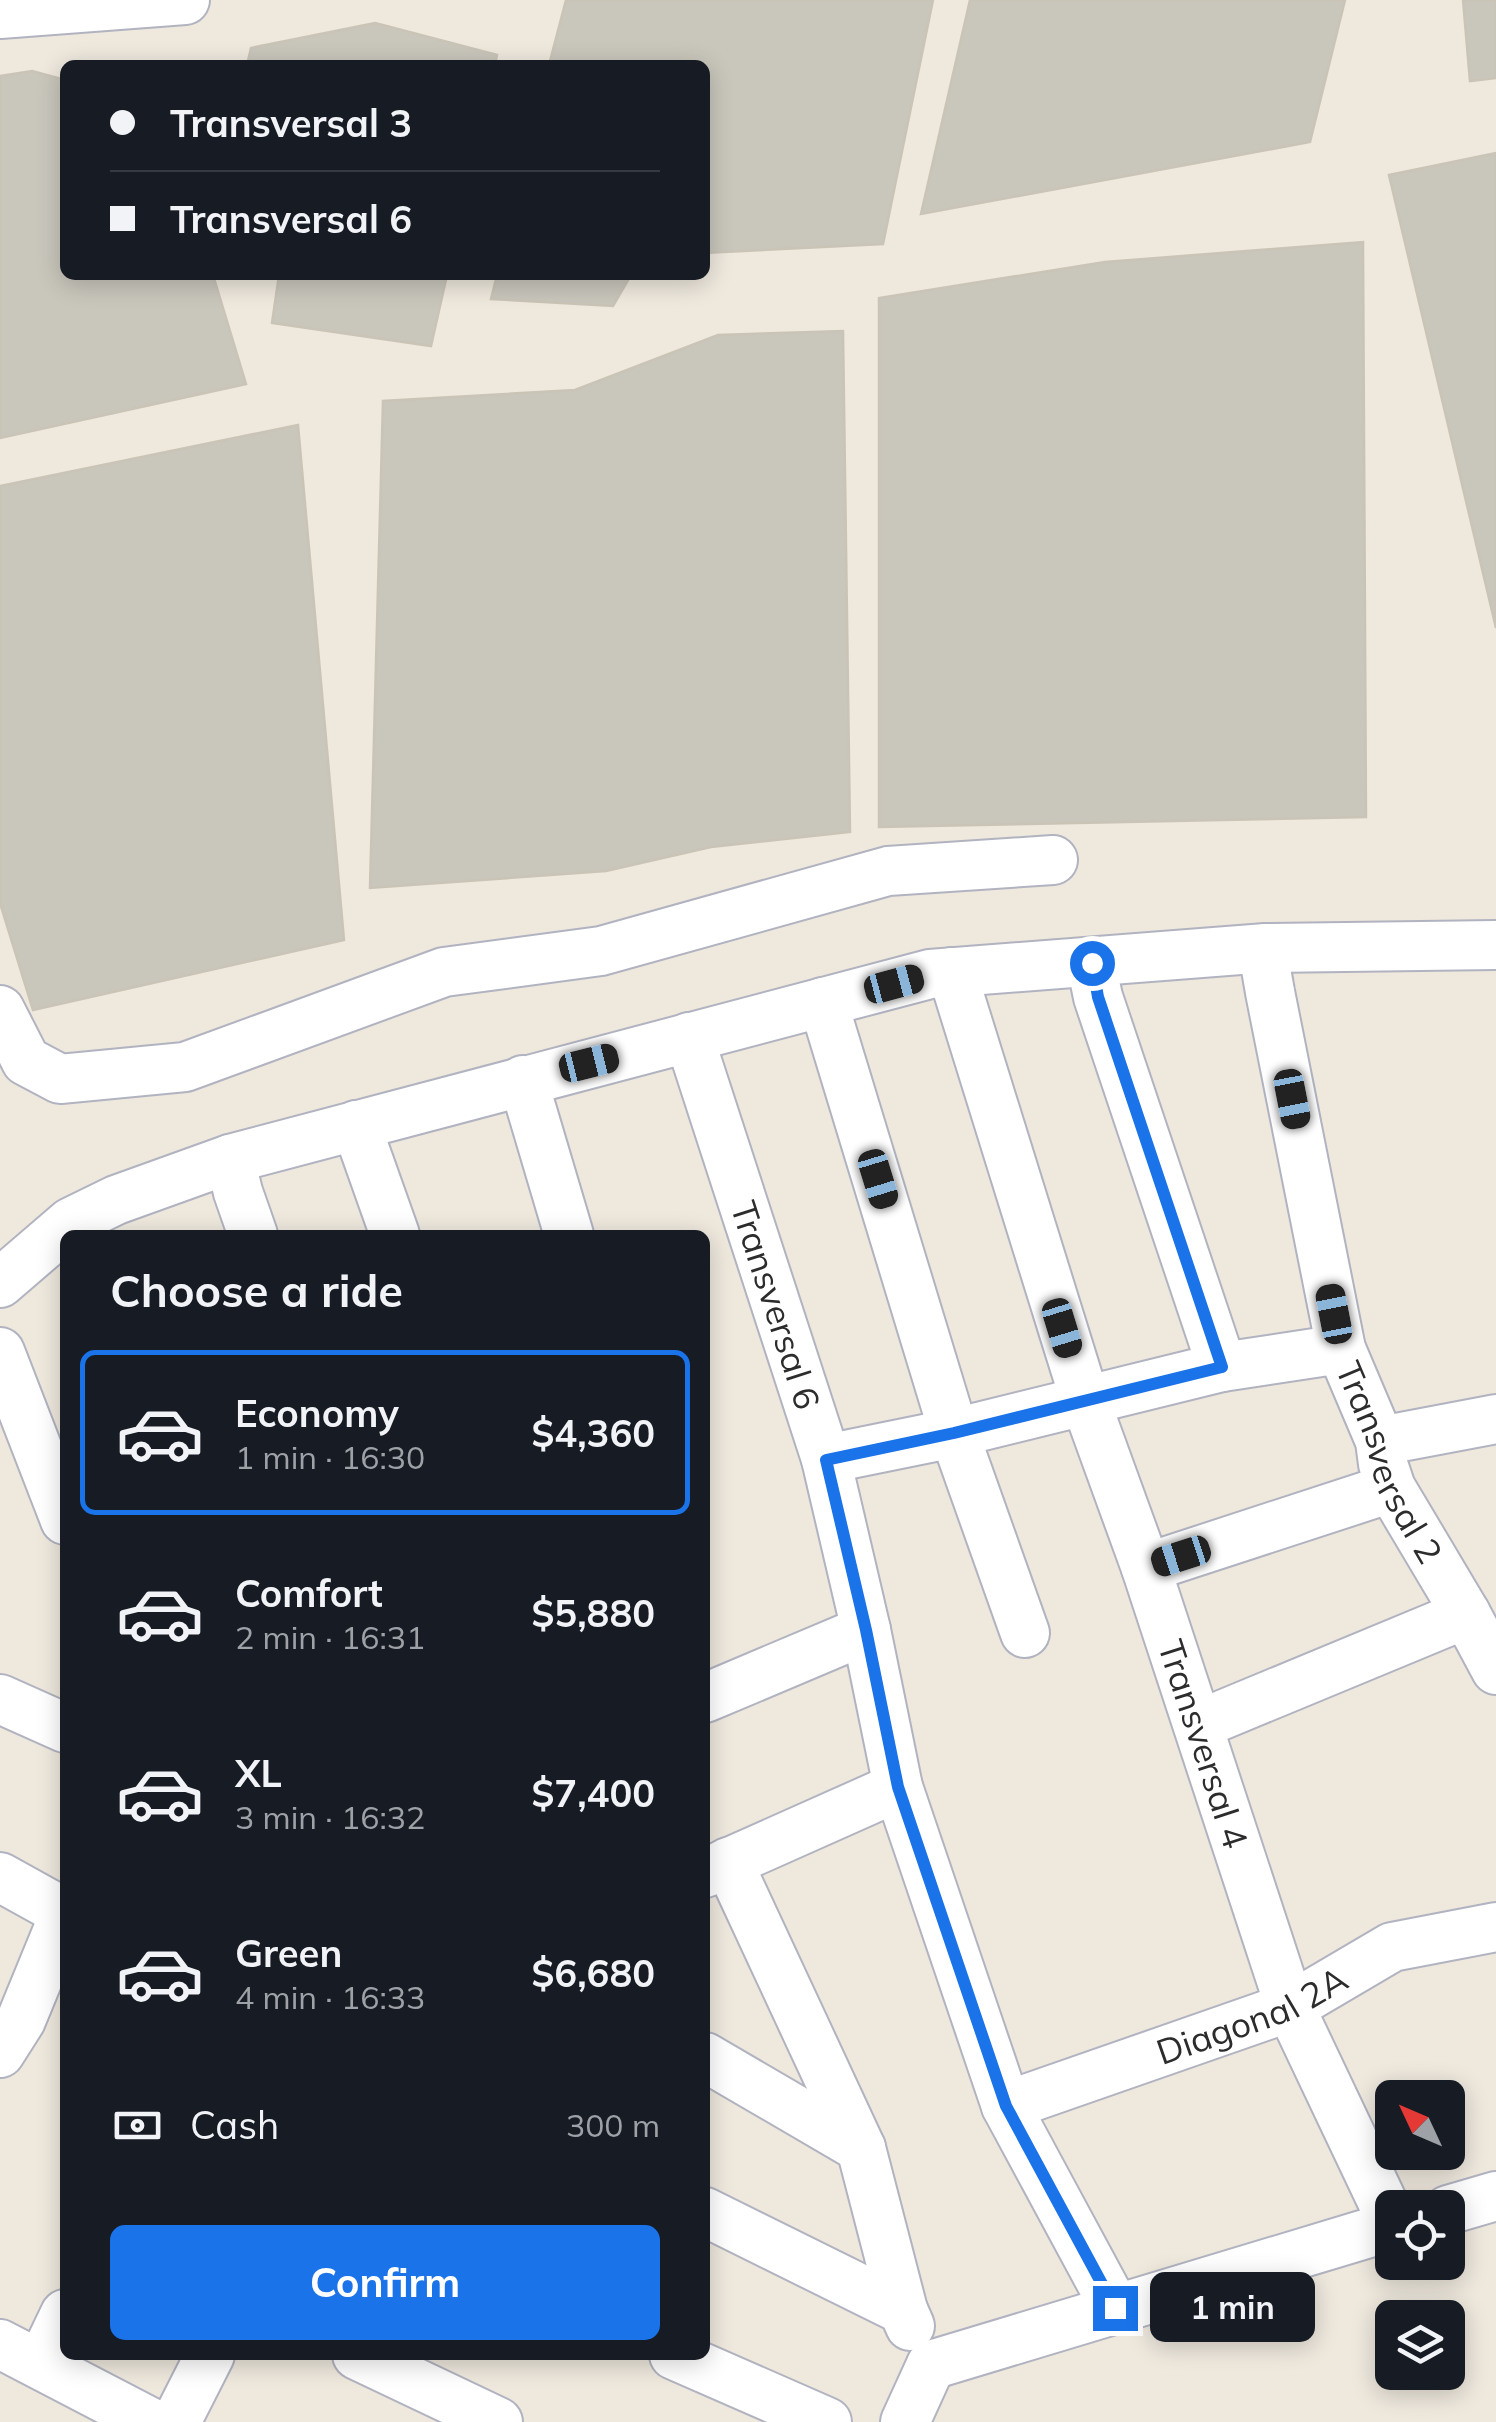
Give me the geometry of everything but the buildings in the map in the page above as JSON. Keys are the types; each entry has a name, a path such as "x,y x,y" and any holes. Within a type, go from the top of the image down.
{"street":[{"path":"0,14 185,0"},
{"path":"0,1010 26,1060 60,1079 184,1067 444,972 601,951 888,871 1054,860"},
{"path":"63,1230 72,1222 121,1218 230,1159 930,974 1266,948 1496,945"},
{"name":"Transversal 2","path":"1266,948 1270,992 1342,1350 1380,1441 1391,1488 1496,1670"},
{"path":"1092,963 1098,997 1222,1367"},
{"name":"Transversal 4","path":"952,972 1084,1400 1146,1568 1290,2007 1376,2190"},
{"path":"823,1002 954,1433 1026,1633"},
{"name":"Transversal 6","path":"689,1038 826,1460 898,1787 1006,2106 1115,2308"},
{"path":"522,1080 567,1230"},
{"path":"356,1125 393,1230"},
{"path":"230,1159 251,1230"},
{"path":"0,1283 60,1232"},
{"path":"826,1460 1222,1367 1342,1350"},
{"path":"0,1352 60,1507"},
{"path":"1380,1441 1496,1419"},
{"path":"1146,1568 1391,1488"},
{"path":"1198,1726 1466,1614"},
{"path":"710,1692 866,1630"},
{"path":"0,1699 60,1726"},
{"path":"898,1787 717,1868 860,2148 903,2310 931,2364"},
{"path":"0,1877 60,1910"},
{"path":"7,2027 60,1923"},
{"name":"Diagonal 2A","path":"1006,2106 1290,2007 1392,1947 1496,1927"},
{"path":"710,2060 860,2148"},
{"path":"1465,2205 1496,2196"},
{"path":"710,2214 903,2310"},
{"path":"905,2422 931,2364 1375,2229"},
{"path":"60,2318 20,2354 150,2422"},
{"path":"176,2422 207,2360"},
{"path":"368,2360 498,2422"},
{"path":"685,2360 826,2422"}],"route":[{"path":"1092,963 1098,997 1222,1367 826,1460 898,1787 1006,2106 1115,2308"}]}
